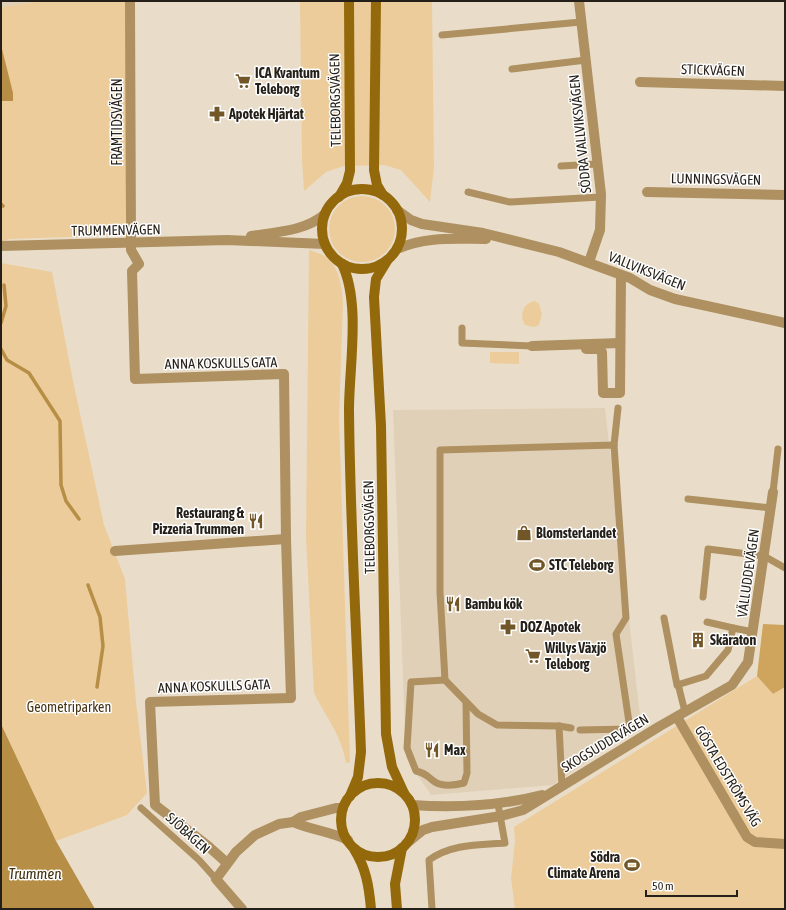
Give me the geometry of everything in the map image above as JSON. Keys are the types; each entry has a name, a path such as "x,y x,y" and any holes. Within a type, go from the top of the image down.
{"main road":[{"name":"TELEBORGSVÄGEN","path":"339,197 347,183 350,171 349,1"},
{"path":"376,1 374,170 377,185 382,195 397,210 402,229 397,249 387,261 376,267 365,269 353,268 342,264 332,255 325,244 322,229 325,214 331,204 339,197 350,192 361,190 372,191 382,195"},
{"name":"TELEBORGSVÄGEN","path":"387,261 376,279 374,297 381,426 386,734 392,767 404,793"},
{"name":"TELEBORGSVÄGEN","path":"342,264 351,290 349,408 352,552 361,752 358,777 350,796"},
{"path":"350,843 362,853 380,857 392,854 404,846 413,834 415,822 412,805 404,793 391,785 376,783 362,787 350,796 343,808 342,828 350,843 365,869 369,886 370,909"},
{"path":"397,909 395,884 404,846"}],"street":[{"name":"FRAMTIDSVÄGEN","path":"130,1 131,244"},
{"name":"SÖDRA VALLVIKSVÄGEN","path":"579,1 601,197 600,230 589,262"},
{"name":"STICKVÄGEN","path":"640,82 785,86"},
{"name":"LUNNINGSVÄGEN","path":"647,192 785,195"},
{"name":"VALLVIKSVÄGEN","path":"397,210 411,220 422,224 483,233 559,252 589,262 621,276 630,278 650,290 675,299 785,323"},
{"name":"TRUMMENVÄGEN","path":"227,240 306,226 318,221 325,214"},
{"name":"VALLVIKSVÄGEN","path":"397,249 406,244 435,240 500,238"},
{"name":"TRUMMENVÄGEN","path":"2,245 131,244 227,240 325,244"},
{"name":"ANNA KOSKULLS GATA","path":"131,244 131,250 139,264 132,271 135,379 284,374 286,539 291,698 150,702 155,805 159,810 208,846 227,863"},
{"path":"586,349 598,349 602,352 603,393 620,393 621,276"},
{"path":"532,346 620,343"},
{"name":"VÄLLUDDEVÄGEN","path":"681,715 732,685 748,662 774,492"},
{"path":"115,551 286,539"},
{"name":"SKOGSUDDEVÄGEN","path":"404,846 423,830 432,827 501,816 523,810 640,738 681,715"},
{"name":"GÖSTA EDSTRÖMS VÄG","path":"681,715 747,837 755,842 785,844"},
{"name":"SKOGSUDDEVÄGEN","path":"412,805 454,807 498,804 548,794"},
{"path":"216,879 227,863 255,835 279,824 293,822 301,817 336,808 343,808"},
{"path":"293,822 301,826 332,833 350,843"},
{"name":"SJÖBÅGEN","path":"216,879 242,909"}],"lane":[{"path":"442,35 581,22"},
{"path":"512,69 586,60"},
{"path":"561,166 597,164"},
{"path":"468,192 510,202 601,197"},
{"path":"462,328 462,343 532,346"},
{"path":"618,408 614,445 626,618 616,634 630,729 640,738"},
{"path":"571,728 559,726 497,725 478,714 446,680 440,592 440,450 614,445"},
{"path":"774,492 778,449"},
{"path":"688,499 771,508"},
{"path":"703,597 708,549 764,556 785,568"},
{"path":"664,618 678,684 681,715"},
{"path":"707,622 753,632"},
{"path":"678,684 706,676 728,650 733,628"},
{"path":"446,680 411,682 409,701 407,748 416,771 428,774 436,783 454,786 464,783 467,773 466,703"},
{"path":"559,726 562,786"},
{"path":"580,730 630,729"},
{"path":"432,909 429,860 441,852 458,847 505,843 498,804"},
{"name":"SJÖBÅGEN","path":"141,808 199,860 216,879"}],"shaded area":[{"path":"1,1 42,1 1,7"},
{"path":"605,408 641,725 553,785 431,795 406,758 393,410"},
{"path":"763,624 785,625 785,687 773,694 757,676"}],"green space":[{"path":"42,1 129,1 125,235 9,239 1,242 1,7"},
{"path":"300,1 432,1 434,167 430,202 401,170 384,165 344,166 326,172 304,191 302,159"},
{"path":"362,196 375,198 385,206 393,216 395,229 393,242 385,252 375,260 362,262 349,260 339,252 331,242 329,229 331,216 339,206 349,198"},
{"path":"309,250 326,257 331,262 337,272 343,298 339,417 350,762 346,763 337,735 314,693 306,537"},
{"name":"Geometriparken","path":"1,263 52,272 73,381 104,525 125,579 136,702 147,793 127,815 56,841 1,724 1,579 3,577 1,577"},
{"path":"535,301 539,304 542,314 539,325 534,327 525,325 522,314 523,310 528,304"},
{"path":"490,352 519,352 519,364 490,363"},
{"path":"757,676 773,694 785,687 785,909 515,909 511,878 515,842 514,827"}],"water":[{"path":"1,45 13,93 13,101 1,101"},
{"name":"Trummen","path":"1,724 56,841 95,909 1,909"}],"waterway":[{"path":"1,323 6,306 4,285"},
{"path":"1,349 7,360 29,373 60,421 61,485 66,501 79,519"},
{"path":"88,585 100,617 103,646 97,687"}],"place":[{"name":"ICA Kvantum Teleborg","path":"243,81"},
{"name":"Apotek Hjärtat","path":"217,114"},
{"name":"Restaurang & Pizzeria Trummen","path":"256,521"},
{"name":"Blomsterlandet","path":"524,533"},
{"name":"STC Teleborg","path":"537,565"},
{"name":"Bambu kök","path":"453,604"},
{"name":"DOZ Apotek","path":"508,627"},
{"name":"Skäraton","path":"698,640"},
{"name":"Willys Växjö Teleborg","path":"533,656"},
{"name":"Max","path":"432,750"},
{"name":"Södra Climate Arena","path":"632,865"}]}
